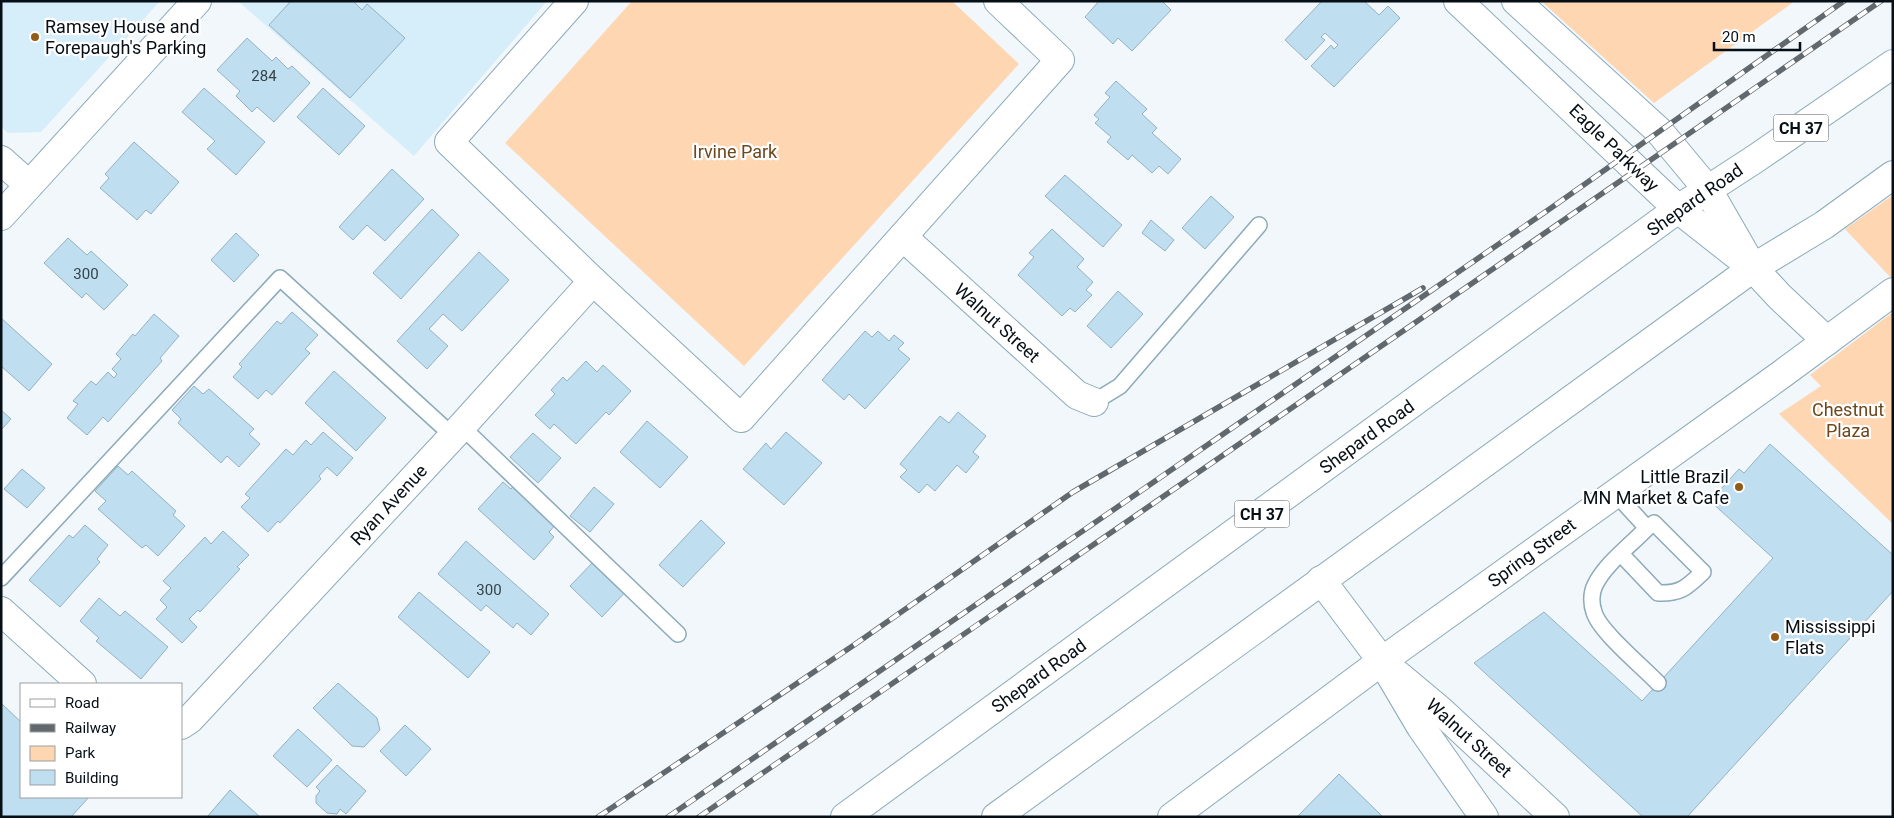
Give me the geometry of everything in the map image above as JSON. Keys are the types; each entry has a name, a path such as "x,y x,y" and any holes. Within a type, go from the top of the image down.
{"main road":[{"path":"1,216 197,1"},
{"path":"574,1 449,142 593,281 741,418 1060,60 998,1"},
{"name":"Eagle Parkway","path":"1458,1 1678,210 1753,268"},
{"path":"1516,1 1659,131 1708,190 1753,268 1780,297 1827,340"},
{"name":"Shepard Road","path":"845,817 1678,210 1893,64"},
{"path":"1,160 29,185"},
{"path":"996,817 1753,268 1824,225 1893,175"},
{"name":"Walnut Street","path":"903,237 1077,395 1094,402"},
{"name":"Ryan Avenue","path":"182,725 190,720 593,281"},
{"name":"Spring Street","path":"1172,817 1382,661 1893,292"},
{"name":"Walnut Street","path":"1321,580 1382,661 1421,727 1484,817"},
{"path":"1,611 81,683"},
{"name":"Walnut Street","path":"1382,661 1442,711 1555,817"}],"lane":[{"path":"1094,402 1120,386 1259,225"},
{"path":"1,578 280,278 457,431 678,634"},
{"path":"1615,493 1647,528"},
{"path":"1621,554 1658,593 1673,594 1689,585 1704,572 1654,523 1621,554 1594,587 1592,601 1594,614 1608,633 1658,683"}],"shaded area":[{"path":"1,1 160,1 41,132 8,133 1,127"},
{"path":"238,1 547,1 414,156"}],"green space":[{"name":"Irvine Park","path":"632,1 952,1 1019,64 744,366 505,143"},
{"path":"1541,1 1795,1 1654,103"},
{"path":"1893,195 1893,280 1845,229"},
{"name":"Chestnut Plaza","path":"1893,312 1893,524 1779,414 1821,386 1810,375"}],"building":[{"path":"291,1 353,1 362,10 367,4 405,38 350,98 269,25"},
{"path":"1099,1 1162,1 1171,10 1132,51 1118,38 1113,44 1085,17"},
{"path":"1322,1 1364,1 1379,15 1388,6 1400,18 1334,87 1311,66 1331,45 1334,49 1338,45 1325,33 1321,37 1325,40 1306,60 1285,40"},
{"path":"247,38 272,61 276,57 288,69 292,66 310,83 274,122 257,107 252,112 236,96 240,91 217,70"},
{"path":"1116,81 1147,109 1142,114 1157,128 1152,133 1181,159 1168,174 1159,166 1152,173 1132,155 1128,160 1107,142 1111,137 1095,123 1099,119 1094,115 1110,97 1105,93"},
{"path":"204,88 265,142 236,175 207,149 215,141 182,112"},
{"path":"323,88 365,126 339,155 297,117"},
{"path":"134,142 179,182 151,214 146,210 137,220 100,188 109,178 105,174"},
{"path":"392,169 424,199 385,241 367,225 353,240 339,227"},
{"path":"1065,175 1122,225 1103,247 1045,196"},
{"path":"1211,196 1234,217 1205,249 1182,228"},
{"path":"432,209 459,235 401,299 373,273"},
{"path":"1151,220 1174,240 1165,251 1142,233"},
{"path":"1052,229 1084,259 1077,267 1093,282 1086,290 1092,295 1075,312 1070,308 1062,316 1018,275 1034,257 1029,253"},
{"path":"236,233 259,255 234,282 211,260"},
{"path":"68,238 87,255 91,251 128,285 104,310 86,293 82,298 44,263"},
{"path":"479,252 509,280 462,331 443,314 429,329 448,346 427,369 397,341"},
{"path":"1118,291 1143,314 1111,348 1087,326"},
{"path":"292,312 318,335 305,349 310,353 272,395 266,390 258,399 233,377 242,367 239,364 277,321 281,324"},
{"path":"154,314 179,336 160,358 162,361 108,422 103,417 87,435 67,418 78,404 73,401 91,381 96,385 108,372 114,378 117,374 112,369 121,359 116,354"},
{"path":"1,318 52,364 29,391 1,366"},
{"path":"865,331 872,337 878,331 889,341 894,335 904,343 898,349 910,359 865,409 849,394 844,400 822,380"},
{"path":"586,361 597,372 603,365 631,391 609,415 606,412 576,444 554,424 550,429 535,415 555,394 551,390 563,377 567,381"},
{"path":"334,371 386,418 356,451 305,403"},
{"path":"194,386 203,394 209,389 254,429 249,434 260,444 239,467 227,456 221,463 178,423 181,419 172,410"},
{"path":"1,410 11,419 1,430"},
{"path":"958,412 986,436 973,452 979,457 966,473 957,465 935,491 927,484 919,493 900,477 907,470 900,464 940,416 949,423"},
{"path":"647,421 688,457 660,488 620,452"},
{"path":"323,432 353,458 337,476 327,467 319,476 321,479 280,523 278,521 268,532 241,507 250,498 245,494 286,449 293,455 306,440 311,445"},
{"path":"786,432 822,463 784,505 743,469 766,443 771,449"},
{"path":"533,433 561,458 538,483 510,457"},
{"name":"Mississippi Flats","path":"1770,444 1893,555 1893,591 1687,817 1643,817 1474,663 1544,612 1642,701 1773,558 1710,501 1739,469 1744,473"},
{"path":"118,466 128,475 132,471 176,511 173,515 185,526 158,556 146,545 142,548 98,509 106,501 95,491"},
{"path":"22,469 45,488 27,508 4,489"},
{"path":"503,482 511,489 514,485 556,524 549,532 554,537 534,560 478,509"},
{"path":"594,487 614,504 590,532 570,516"},
{"path":"701,520 725,543 683,587 659,565"},
{"path":"85,525 108,545 97,559 100,562 60,607 29,580 69,535 73,538"},
{"path":"223,531 249,555 237,567 240,569 200,612 198,610 189,619 197,627 182,643 156,619 167,607 160,600 171,588 163,581 205,537 211,544"},
{"path":"466,541 549,614 531,635 517,623 513,628 486,605 481,611 438,574"},
{"path":"596,559 628,589 602,617 570,586"},
{"path":"419,592 490,652 468,678 398,617"},
{"path":"99,598 120,616 125,611 168,647 141,679 96,641 99,638 80,621"},
{"path":"338,683 377,718 380,730 364,747 352,746 313,708"},
{"path":"1,703 20,721 20,798 88,798 71,817 1,817"},
{"path":"405,725 431,749 406,776 380,751"},
{"path":"298,729 332,760 307,787 273,756"},
{"path":"337,765 366,791 346,814 340,809 337,814 327,813 316,803 316,796 320,791 316,787"},
{"path":"1339,774 1383,817 1297,817"},
{"path":"230,790 260,817 207,817"}],"railway":[{"path":"668,817 1551,208 1844,1"},
{"path":"699,817 1881,1"},
{"path":"598,817 854,645 1073,492 1423,288"}],"place":[{"name":"Ramsey House and Forepaugh's Parking","path":"35,37"},
{"name":"Little Brazil MN Market & Cafe","path":"1739,487"},
{"name":"Mississippi Flats","path":"1775,637"}]}
